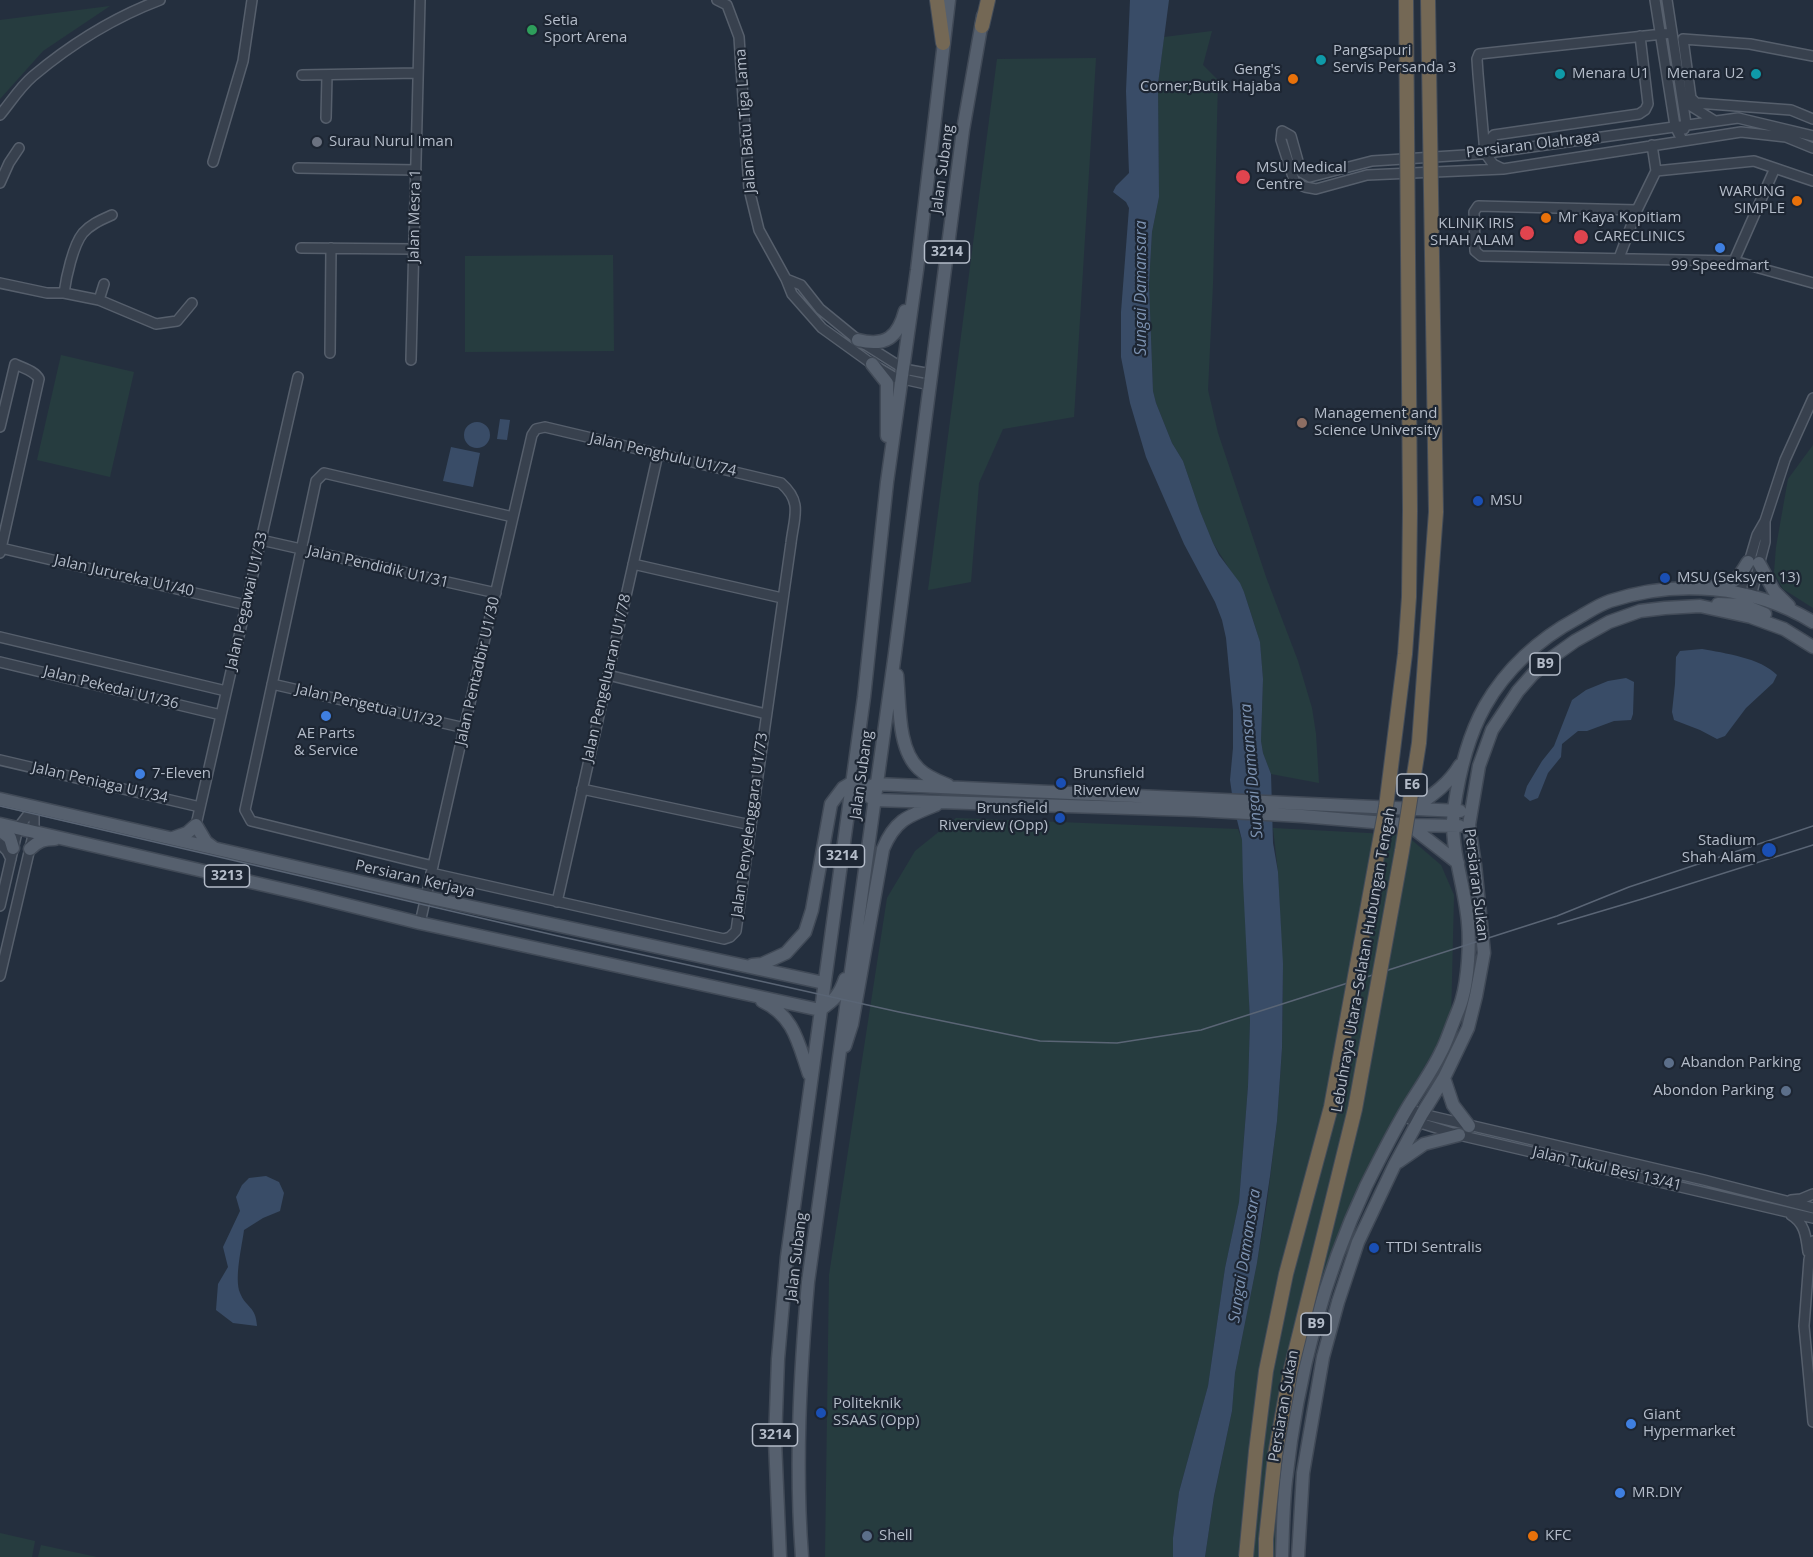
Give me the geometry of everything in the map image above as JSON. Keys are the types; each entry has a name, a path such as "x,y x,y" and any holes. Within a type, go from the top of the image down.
{"highway":[{"path":"937,0 944,43"},
{"path":"982,26 987,0"},
{"name":"Lebuhraya Utara–Selatan Hubungan Tengah","path":"1246,1557 1266,1371 1286,1274 1331,1107 1386,807 1405,654 1409,597 1410,510 1406,0"},
{"name":"Lebuhraya Utara–Selatan Hubungan Tengah","path":"1266,1557 1275,1455 1290,1372 1355,1109 1402,851 1419,743 1436,512 1428,0"}],"main road":[{"name":"Jalan Subang","path":"780,1557 775,1441 778,1359 787,1257 864,697 887,482 917,270 949,0"},
{"name":"Jalan Subang","path":"802,1557 798,1452 802,1356 811,1262 895,653 963,130 982,26"},
{"path":"858,340 874,343 896,334 902,325 917,270"},
{"path":"872,364 887,383 887,482"},
{"path":"1702,587 1730,584 1754,563 1774,591 1796,612"},
{"name":"Persiaran Sukan","path":"1282,1557 1285,1482 1305,1363 1340,1247 1367,1185 1405,1112 1442,1051 1462,999 1469,949 1468,922 1452,826 1462,762 1475,724 1486,703 1505,677 1542,640 1564,625 1607,602 1645,591 1702,587 1796,612 1813,622"},
{"path":"1700,606 1745,598 1785,629"},
{"name":"Persiaran Sukan","path":"1298,1557 1303,1473 1323,1357 1358,1242 1395,1164 1419,1118 1444,1078 1468,1028 1476,996 1484,953 1469,825 1479,766 1492,730 1518,691 1533,674 1575,641 1609,622 1640,611 1700,606 1751,617 1785,629 1813,647"},
{"path":"895,653 906,751 919,770 954,788"},
{"path":"1413,809 1440,789 1455,774 1462,762"},
{"path":"855,763 864,789 874,800 939,803 1195,804"},
{"path":"740,965 762,964 786,953 805,932 812,910 831,804 843,788 853,782"},
{"path":"849,809 864,789 876,784 1303,810 1413,809 1471,812"},
{"name":"Persiaran Kerjaya","path":"0,799 426,897 824,983"},
{"path":"838,1060 848,1040 852,1024 883,849 889,834 901,820 939,803"},
{"path":"1303,810 1409,825 1469,825"},
{"name":"3213","path":"0,824 420,923 820,1010"},
{"path":"171,838 187,833 196,825 206,842 215,848"},
{"path":"1409,825 1458,863"},
{"path":"0,830 10,838 12,854"},
{"path":"30,849 37,842 45,839 104,848"},
{"path":"820,1010 840,993 851,963"},
{"path":"824,983 834,1000 842,1030"},
{"path":"747,994 774,1007 785,1016 799,1044 811,1077"},
{"path":"1444,1078 1453,1105 1469,1126"},
{"path":"1395,1164 1424,1144 1459,1135"}],"street":[{"path":"0,116 31,77 79,42 141,7 160,0"},
{"path":"213,162 243,61 252,0"},
{"name":"Jalan Mesra 1","path":"411,360 420,0"},
{"name":"Jalan Batu Tiga Lama","path":"717,0 727,5 739,37 749,189 759,230 792,294 822,327 872,364 894,377 903,374"},
{"path":"1490,152 1494,135 1639,114 1645,110 1648,104 1650,35 1656,5 1668,4 1681,100 1682,140"},
{"path":"1503,169 1493,164 1490,152 1478,74 1479,54 1672,33"},
{"path":"1650,35 1680,125"},
{"path":"1813,56 1750,44 1683,39 1691,98 1696,103 1791,110 1813,119"},
{"path":"302,75 418,74"},
{"path":"326,118 327,75"},
{"path":"1681,100 1715,121"},
{"name":"Persiaran Olahraga","path":"1813,136 1738,118 1490,152 1372,161 1310,177 1301,172 1291,136 1282,131 1281,140 1295,183 1316,189 1367,175 1503,169 1741,132 1786,137 1813,148"},
{"path":"1619,258 1637,210 1656,171 1652,145"},
{"path":"0,183 19,148"},
{"path":"1656,171 1754,161 1813,181"},
{"path":"298,168 416,170"},
{"path":"1734,261 1775,168"},
{"path":"1637,210 1478,206 1474,212 1475,251 1481,256 1734,261 1813,283"},
{"path":"64,294 81,235 93,224 112,215"},
{"path":"301,248 414,249"},
{"path":"330,353 331,248"},
{"path":"786,279 801,285 820,309 903,374 930,379"},
{"path":"0,283 47,293 99,300 156,324 177,321 192,303"},
{"path":"99,300 104,284"},
{"path":"0,427 15,364 33,372 39,379 1,550"},
{"name":"Jalan Pegawai U1/33","path":"196,825 298,377"},
{"path":"1745,598 1754,563 1757,535 1766,521 1785,460 1813,398"},
{"name":"Jalan Penghulu U1/74","path":"545,427 781,483"},
{"name":"Jalan Pentadbir U1/30","path":"420,923 532,435 536,429 545,427"},
{"name":"Jalan Pengeluaran U1/78","path":"557,902 658,454"},
{"path":"432,870 251,821 245,810 316,481 324,473 513,517"},
{"name":"Jalan Penyelenggara U1/73","path":"432,870 557,902 724,939 736,931 796,501 791,492 781,483"},
{"name":"Jalan Pendidik U1/31","path":"261,540 496,593"},
{"name":"Jalan Jurureka U1/40","path":"1,550 246,605"},
{"path":"633,564 782,598"},
{"path":"0,638 226,691"},
{"name":"Jalan Pekedai U1/36","path":"0,662 221,715"},
{"path":"608,675 766,714"},
{"name":"Jalan Pengetua U1/32","path":"272,684 465,728"},
{"name":"Jalan Peniaga U1/34","path":"0,760 200,807"},
{"path":"582,789 751,825"},
{"path":"0,906 18,828 34,807"},
{"path":"0,976 34,831 34,807"},
{"path":"0,844 12,854"},
{"name":"Jalan Tukul Besi 13/41","path":"1405,1112 1459,1135 1813,1218"},
{"name":"Jalan Tukul Besi 13/41","path":"1419,1118 1469,1126 1813,1208"},
{"path":"1782,1200 1801,1199 1813,1194"},
{"path":"1784,1211 1797,1218 1802,1225 1806,1235 1809,1260"},
{"path":"1813,1241 1809,1260 1804,1326 1813,1422"}],"green space":[{"path":"110,6 43,51 0,99 0,20"},
{"path":"1212,31 1203,65 1218,80 1208,390 1218,433 1266,577 1298,661 1312,708 1319,783 1271,774 1261,741 1263,679 1260,643 1255,626 1244,592 1213,543 1183,461 1172,443 1153,391 1149,284 1152,232 1159,197 1158,84 1164,37"},
{"path":"1096,58 1074,417 1003,429 979,483 971,582 928,590 997,59"},
{"path":"613,255 614,351 465,352 465,256"},
{"path":"61,355 134,372 110,477 37,460"},
{"path":"1813,445 1813,608 1783,589 1774,573 1776,547 1788,479"},
{"path":"956,818 1238,829 1242,840 1250,1021 1248,1086 1239,1202 1225,1268 1208,1386 1179,1492 1173,1557 825,1557 829,1275 887,898 915,851"},
{"path":"1273,828 1406,835 1441,865 1454,895 1451,1020 1371,1161 1340,1231 1309,1362 1279,1557 1205,1557 1214,1497 1232,1411 1235,1373 1267,1203 1277,1121 1282,1048 1283,983 1278,872"},
{"path":"0,1533 35,1541 32,1557 0,1557"},
{"path":"41,1545 97,1557 38,1557"}],"water":[{"name":"Sungai Damansara","path":"1130,0 1169,0 1158,84 1159,197 1152,232 1149,284 1153,391 1172,443 1183,461 1213,543 1244,592 1260,642 1263,679 1261,741 1271,774 1273,843 1278,872 1283,964 1282,1048 1277,1121 1270,1176 1257,1263 1235,1373 1232,1411 1214,1496 1205,1557 1173,1557 1173,1538 1179,1492 1208,1386 1225,1268 1239,1202 1248,1086 1250,1021 1242,840 1230,780 1233,711 1226,638 1222,620 1184,544 1146,457 1130,403 1121,357 1121,312 1129,208 1126,202 1113,192 1129,173 1126,91"},
{"path":"500,419 510,420 507,440 497,439"},
{"path":"477,422 486,426 490,435 486,444 477,448 468,444 464,435 468,426"},
{"path":"451,447 480,453 473,487 443,481"},
{"path":"1702,649 1752,660 1777,675 1773,683 1746,708 1725,736 1717,739 1674,720 1672,712 1676,657 1680,651"},
{"path":"1626,678 1634,682 1631,720 1614,721 1587,731 1578,731 1562,744 1561,757 1548,773 1538,798 1530,801 1524,796 1527,786 1554,746 1572,700 1586,690 1608,681"},
{"path":"266,1176 279,1182 284,1193 280,1211 244,1230 238,1271 240,1293 253,1311 257,1326 233,1323 216,1310 218,1284 228,1267 223,1247 240,1211 236,1197 242,1185 249,1178"}],"tram line":[{"path":"0,806 558,936 899,1012 1040,1041 1117,1043 1201,1030 1557,916 1629,887 1813,826"},
{"path":"1558,924 1813,845"}],"place":[{"name":"Setia Sport Arena","path":"532,30"},
{"name":"Pangsapuri Servis Persanda 3","path":"1321,60"},
{"name":"Menara U1","path":"1560,74"},
{"name":"Menara U2","path":"1756,74"},
{"name":"Geng's Corner;Butik Hajaba","path":"1293,79"},
{"name":"Surau Nurul Iman","path":"317,142"},
{"name":"MSU Medical Centre","path":"1243,177"},
{"name":"WARUNG SIMPLE","path":"1797,201"},
{"name":"Mr Kaya Kopitiam","path":"1546,218"},
{"name":"KLINIK IRIS SHAH ALAM","path":"1527,233"},
{"name":"CARECLINICS","path":"1581,237"},
{"name":"99 Speedmart","path":"1720,248"},
{"name":"Management and Science University","path":"1302,423"},
{"name":"MSU","path":"1478,501"},
{"name":"MSU (Seksyen 13)","path":"1665,578"},
{"name":"AE Parts & Service","path":"326,716"},
{"name":"7-Eleven","path":"140,774"},
{"name":"Brunsfield Riverview","path":"1061,783"},
{"name":"Brunsfield Riverview (Opp)","path":"1060,818"},
{"name":"Stadium Shah Alam","path":"1769,850"},
{"name":"Abandon Parking","path":"1669,1063"},
{"name":"Abondon Parking","path":"1786,1091"},
{"name":"TTDI Sentralis","path":"1374,1248"},
{"name":"Politeknik SSAAS (Opp)","path":"821,1413"},
{"name":"Giant Hypermarket","path":"1631,1424"},
{"name":"MR.DIY","path":"1620,1493"},
{"name":"Shell","path":"867,1536"},
{"name":"KFC","path":"1533,1536"}]}
